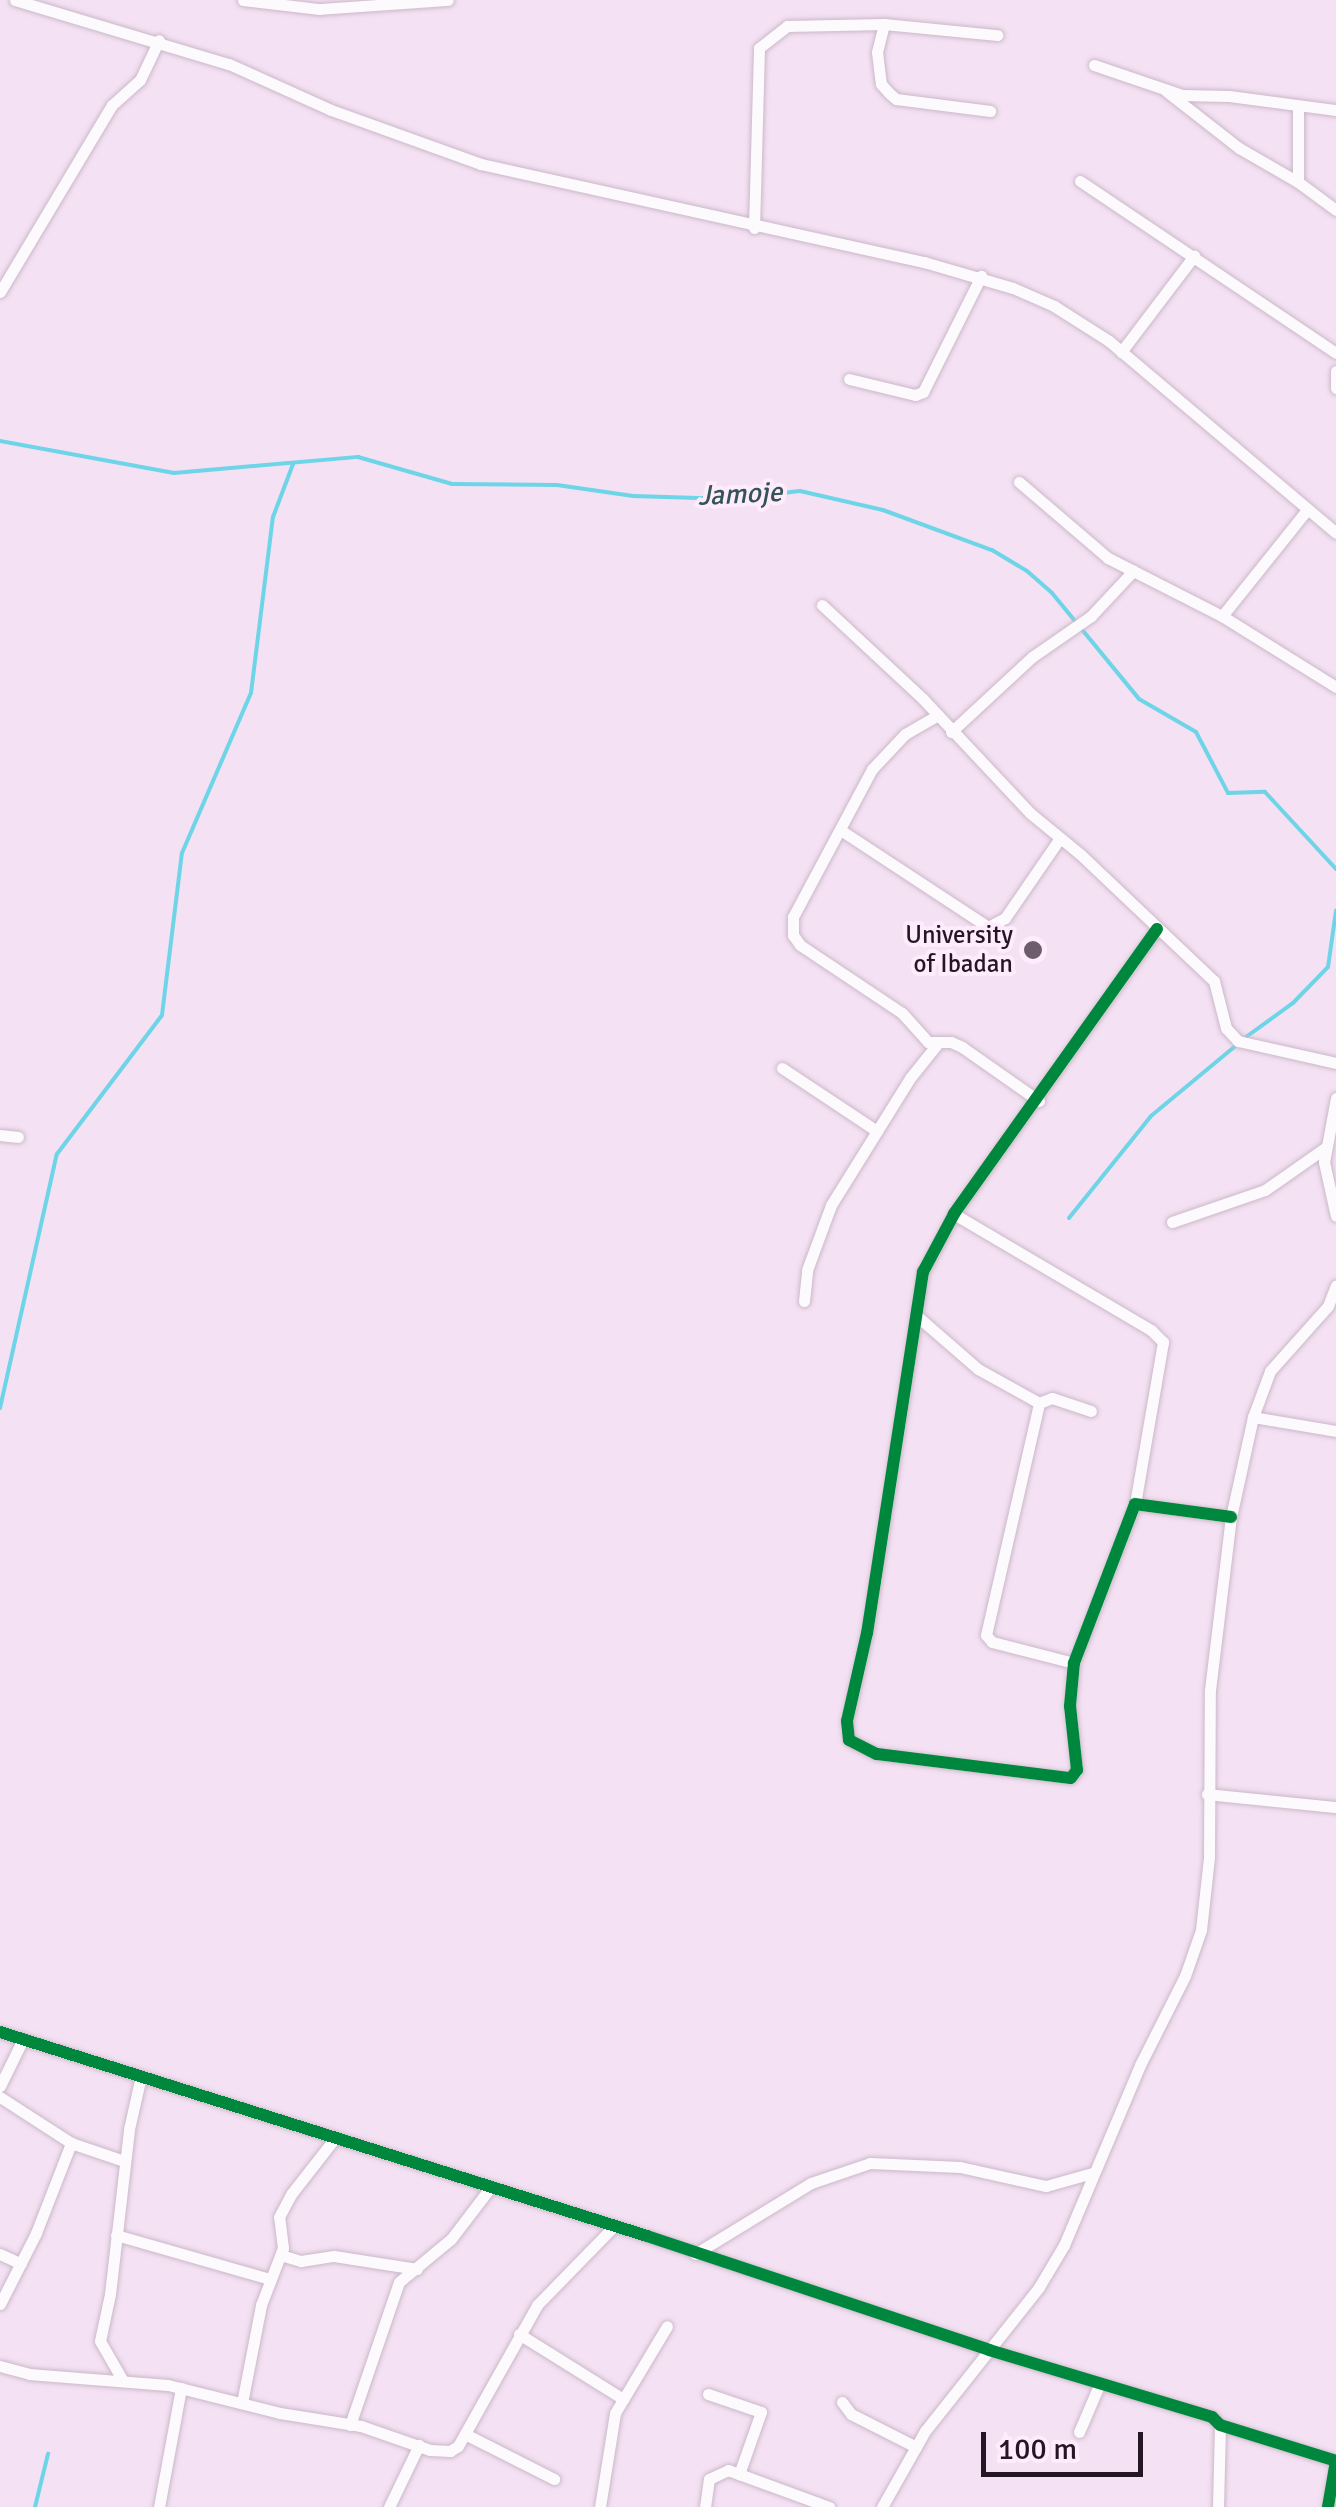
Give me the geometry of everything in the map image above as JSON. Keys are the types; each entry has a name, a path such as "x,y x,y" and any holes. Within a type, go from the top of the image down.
{"street":[{"path":"15,0 229,64 427,148 754,228 981,276 1054,306 1121,352 1336,533"},
{"path":"243,0 320,9 448,0"},
{"path":"754,228 760,48 786,26 884,24 997,36"},
{"path":"884,24 876,52 881,84 896,99 990,111"},
{"path":"0,292 112,104 132,90 159,40"},
{"path":"1094,66 1165,90 1336,110"},
{"path":"1165,90 1225,138 1336,210"},
{"path":"1298,107 1298,182"},
{"path":"1080,181 1336,353"},
{"path":"1121,352 1194,256"},
{"path":"849,379 915,395 924,392 981,276"},
{"path":"1336,372 1336,388"},
{"path":"1019,482 1088,544 1222,616 1336,687"},
{"path":"1222,616 1306,511"},
{"path":"951,732 1032,657 1091,616 1132,570"},
{"path":"822,604 1060,838 1214,981 1226,1028 1238,1041 1336,1063"},
{"path":"938,716 905,734 885,753 863,784 842,831 793,918 792,935 800,945 902,1013 928,1042 962,1048 1039,1100"},
{"path":"842,831 988,926 1005,918 1060,838"},
{"path":"954,1214 1151,1330 1163,1342 1135,1504 1074,1663 1070,1706 1078,1770 1065,1781 877,1754 861,1750 847,1737 923,1272 954,1214 1158,929"},
{"path":"804,1301 806,1270 832,1205 938,1043"},
{"path":"782,1068 877,1131"},
{"path":"1336,1098 1325,1148 1336,1216"},
{"path":"0,1135 18,1137"},
{"path":"1172,1222 1265,1190 1325,1148"},
{"path":"882,2507 916,2447 1039,2288 1064,2245 1092,2172 1185,1976 1201,1930 1208,1857 1210,1690 1232,1517 1254,1417 1270,1372 1328,1306 1336,1285"},
{"path":"916,1316 978,1368 1039,1402 1052,1398 1091,1411"},
{"path":"1039,1402 986,1635 992,1642 1074,1663"},
{"path":"1254,1417 1336,1431"},
{"path":"1135,1504 1232,1517"},
{"path":"1208,1794 1336,1807"},
{"path":"0,2032 614,2226 989,2350 1212,2417 1220,2424 1336,2461 1328,2507"},
{"path":"0,2086 23,2039"},
{"path":"123,2380 100,2341 124,2161 141,2076"},
{"path":"0,2098 71,2143 124,2161"},
{"path":"242,2403 269,2279 281,2255 283,2208 335,2138"},
{"path":"0,2304 21,2264 71,2143"},
{"path":"695,2254 811,2183 870,2162 960,2167 1056,2186 1092,2172"},
{"path":"350,2425 402,2278 451,2239 490,2188"},
{"path":"0,2366 30,2374 181,2388 450,2451 464,2434 537,2305 614,2226"},
{"path":"116,2235 269,2279"},
{"path":"0,2254 21,2264"},
{"path":"281,2255 301,2261 320,2256 417,2269"},
{"path":"396,2264 402,2278"},
{"path":"600,2507 610,2433 623,2399 667,2326"},
{"path":"519,2334 623,2399"},
{"path":"1079,2432 1098,2384"},
{"path":"159,2507 181,2388"},
{"path":"708,2394 761,2412 740,2474"},
{"path":"842,2402 851,2414 916,2447"},
{"path":"1218,2507 1220,2424"},
{"path":"464,2434 554,2480"},
{"path":"390,2507 419,2445"},
{"path":"705,2507 709,2479 728,2470 829,2507"}],"waterway":[{"name":"Jamoje","path":"0,441 174,473 358,457 452,484 557,485 633,496 731,499 800,491 883,510 992,550 1027,571 1052,593 1139,699 1196,732 1228,793 1265,792 1336,869"},
{"path":"0,1408 57,1154 162,1015 182,853 251,693 273,517 293,464"},
{"path":"1246,1037 1293,1003 1328,967 1336,911"},
{"path":"1069,1218 1151,1116 1239,1043"},
{"path":"35,2507 48,2454"}],"cycle path":[{"path":"1157,929 954,1214 923,1272 867,1633 847,1721 849,1740 877,1754 1071,1778 1077,1770 1070,1706 1074,1663 1135,1504 1231,1517"},
{"path":"0,2032 647,2236 989,2350 1212,2417 1220,2425 1336,2461 1328,2507"}],"place":[{"name":"University of Ibadan","path":"1033,950"}]}
